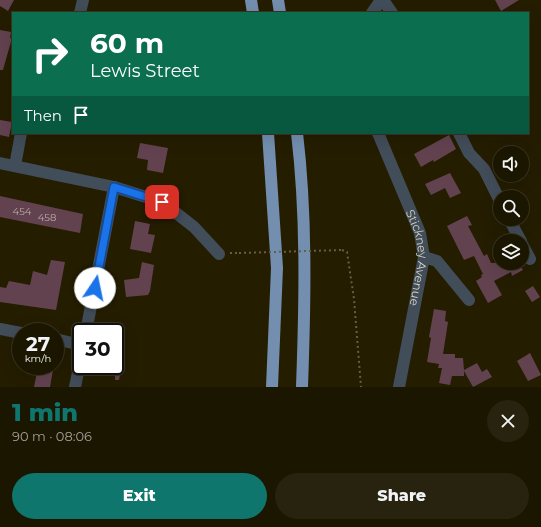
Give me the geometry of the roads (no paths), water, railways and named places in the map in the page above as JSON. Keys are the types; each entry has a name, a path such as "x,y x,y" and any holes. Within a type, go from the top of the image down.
{"highway":[{"path":"251,0 253,12"},
{"path":"278,0 280,12"},
{"path":"268,134 277,262 272,387"},
{"path":"298,134 304,222 304,334 302,387"}],"street":[{"path":"80,12 83,0"},
{"path":"373,12 382,0 391,12"},
{"path":"15,166 21,134"},
{"name":"Stickney Avenue","path":"378,134 420,233 424,257 399,387"},
{"path":"460,134 470,153 484,169 494,190"},
{"path":"0,163 114,187 162,202 194,227 219,254"},
{"path":"88,323 114,187"},
{"path":"424,257 437,261 469,300"},
{"path":"0,329 12,331"},
{"path":"75,387 77,375"}]}
